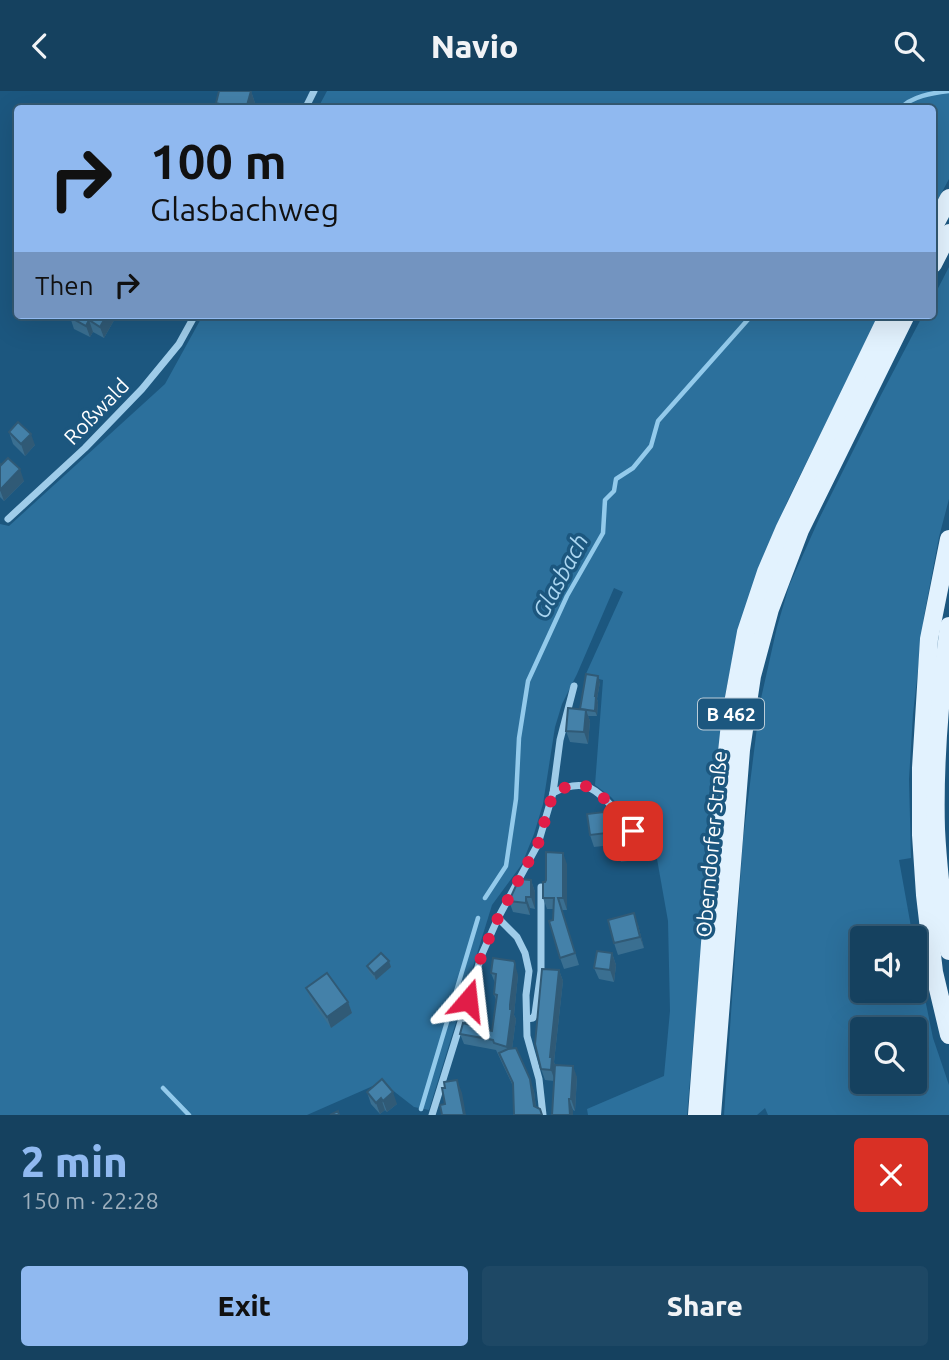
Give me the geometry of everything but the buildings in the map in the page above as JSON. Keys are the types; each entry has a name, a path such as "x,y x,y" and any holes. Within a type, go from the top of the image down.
{"main road":[{"path":"936,222 949,198"},
{"path":"936,258 949,233"},
{"name":"Oberndorfer Straße","path":"697,1115 718,838 731,714 746,632 766,572 784,530 885,319"},
{"name":"Oberndorfer Straße","path":"712,1115 741,750 752,675 770,609 800,530 904,319"},
{"path":"949,539 929,639 920,768 925,895 934,972 949,1035"},
{"path":"949,626 940,697 936,828 949,951"}],"street":[{"name":"Roßwald","path":"8,519 85,448 142,389 179,344 193,319"},
{"path":"432,1115 482,954 538,844 553,793 560,740 574,686"},
{"path":"553,793 564,787 586,786 612,807 633,831"},
{"path":"527,1019 536,1014 541,971 541,887"},
{"path":"498,918 517,937 525,953 529,971 526,995 527,1036 538,1079 543,1115"}],"shaded area":[{"path":"327,91 949,91 949,179 936,203 936,105 320,105"},
{"path":"949,267 949,499 924,616 913,714 909,779 911,858 899,860 911,926 850,926 850,1003 926,1003 933,1038 949,1085 949,1115 768,1115 765,1108 757,1115 724,1115 743,840 760,703 789,586 819,519 921,319 936,319 936,292"},
{"path":"201,319 877,319 787,502 750,596 733,656 724,701 715,789 687,1115 588,1115 587,1109 664,1076 670,1011 668,921 657,859 626,814 611,797 595,785 603,680 585,676 623,592 614,588 562,704 555,727 543,804 534,834 522,864 492,905 429,1110 414,1107 382,1082 307,1115 0,1115 0,524 9,526 165,384"}],"waterway":[{"name":"Glasbach","path":"905,105 916,98 949,91"},
{"name":"Glasbach","path":"485,898 506,866 516,799 519,738 528,681 567,596 603,533 605,500 614,491 616,479 633,468 651,446 658,421 748,319"},
{"name":"Glasbach","path":"421,1109 478,918"},
{"path":"163,1088 189,1115"}],"route":[{"path":"468,1000 482,954 498,918 538,844 553,793 564,787 586,786 612,807 633,831"}]}
